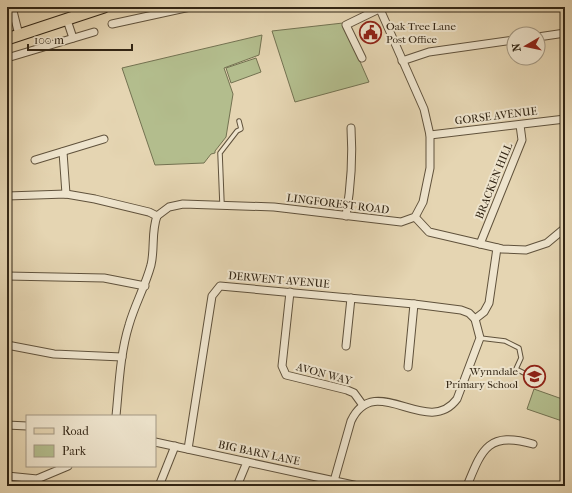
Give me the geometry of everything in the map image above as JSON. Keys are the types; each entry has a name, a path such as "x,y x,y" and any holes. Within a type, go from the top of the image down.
{"main road":[{"path":"7,39 104,7"}],"street":[{"path":"12,7 19,35"},
{"path":"112,24 190,7"},
{"path":"362,58 346,25 379,8 424,109 430,135 430,168 423,202 415,217 429,232 497,248 526,250 547,243 565,228"},
{"path":"67,20 73,38"},
{"path":"7,58 94,32"},
{"path":"546,36 565,33"},
{"path":"402,60 429,52 506,41"},
{"name":"GORSE AVENUE","path":"430,135 565,119"},
{"name":"BRACKEN HILL","path":"480,244 522,140 520,125"},
{"path":"346,216 351,187 353,158 351,128"},
{"path":"35,160 104,139"},
{"path":"63,152 66,194"},
{"path":"7,196 66,194 149,212 158,216 153,228 152,260 145,286 129,324 122,357 116,415"},
{"name":"LINGFOREST ROAD","path":"158,216 169,208 182,204 222,204 274,207 401,222 415,217"},
{"path":"334,481 351,421 355,412 362,404 379,400 424,412 439,413 453,405 457,400 480,338 475,319 484,312 489,303 497,248"},
{"path":"7,276 104,278 145,286"},
{"name":"DERWENT AVENUE","path":"188,449 212,296 220,286 414,304 461,310 469,313 475,319"},
{"name":"AVON WAY","path":"290,292 282,366 286,375 347,390 354,393 362,404"},
{"path":"346,346 351,298"},
{"path":"408,367 414,304"},
{"path":"7,345 54,354 122,357"},
{"path":"7,425 26,426"},
{"path":"467,486 478,459 487,446 500,440 520,440 533,444"},
{"name":"BIG BARN LANE","path":"156,442 356,486"},
{"path":"160,486 175,446"},
{"path":"237,486 247,462"},
{"path":"7,476 36,479 66,467"}],"lane":[{"path":"222,204 220,153 237,131 241,129 239,121"},
{"path":"480,338 505,341 519,348 521,358 516,369 524,373"}],"green space":[{"path":"343,23 369,82 295,102 272,31"},
{"path":"262,35 259,55 224,68 233,94 226,137 215,153 211,154 204,163 155,165 122,68"},
{"path":"256,58 261,72 231,83 226,68"},
{"path":"534,389 565,400 565,422 527,409"}],"place":[{"name":"Oak Tree Lane Post Office","path":"371,32"},
{"name":"Wynndale Primary School","path":"534,377"}]}
